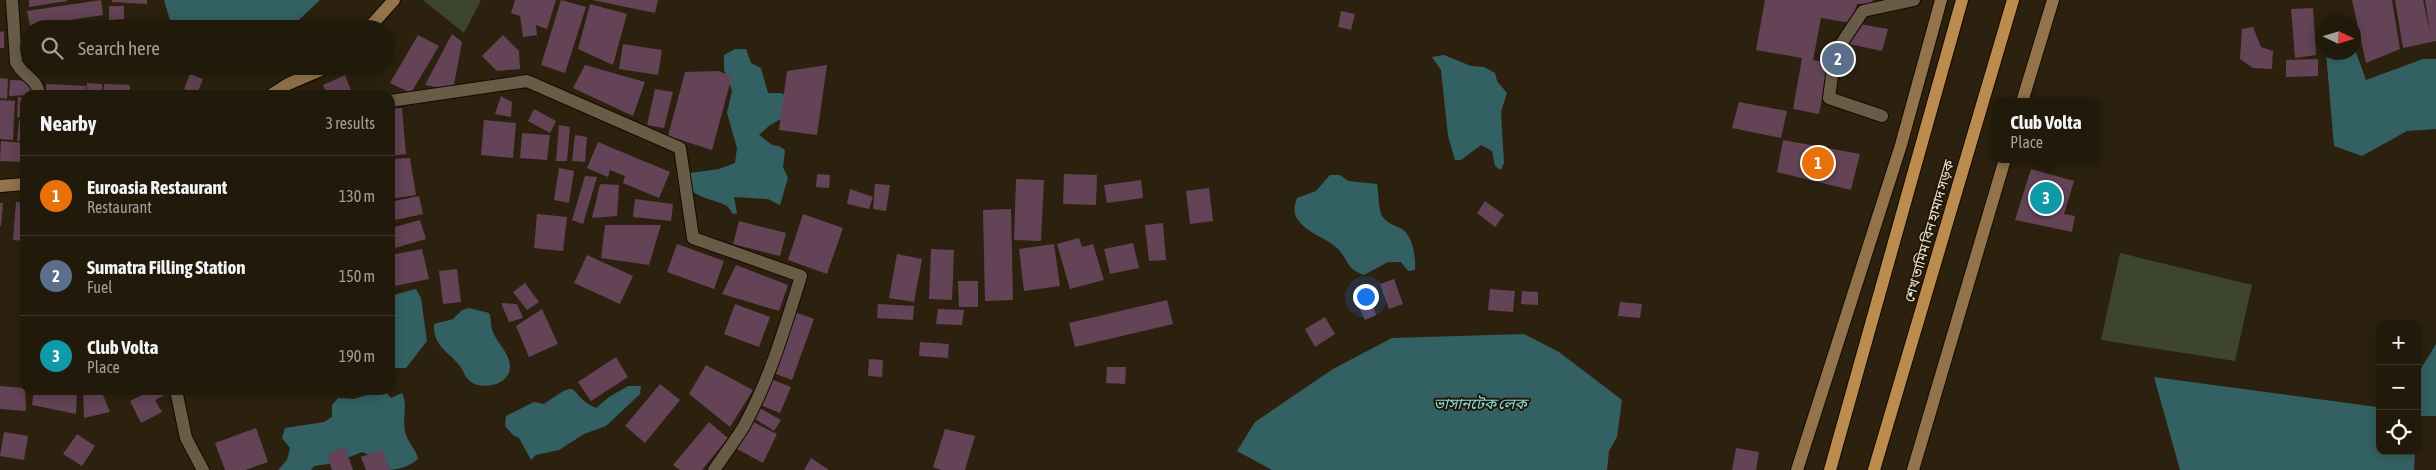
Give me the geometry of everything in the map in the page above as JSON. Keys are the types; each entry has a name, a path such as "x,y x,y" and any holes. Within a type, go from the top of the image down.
{"main road":[{"path":"376,20 394,0"},
{"path":"1797,470 1901,145 1941,0"},
{"path":"1830,470 1962,0"},
{"name":"শেখ তামিম বিন হামাদ সড়ক","path":"1874,470 2013,0"},
{"path":"2023,98 2053,0"},
{"path":"279,90 309,75"},
{"path":"1913,470 2004,163"},
{"path":"0,186 20,184"}],"street":[{"path":"12,0 16,62 20,70"},
{"path":"1882,116 1829,98 1835,53 1863,12 1914,0"},
{"path":"27,75 36,82 38,90"},
{"path":"395,100 527,81 680,148 693,238 801,276 775,357 757,398 744,426 714,470"},
{"path":"177,395 186,438 203,470"}],"green space":[{"path":"423,0 481,0 464,33"},
{"path":"2120,253 2252,285 2235,361 2101,340"}],"water":[{"path":"164,0 320,0 299,20 170,20"},
{"path":"735,49 746,49 751,63 761,68 768,93 781,93 790,97 790,114 770,125 759,135 772,145 779,146 785,150 783,167 788,178 780,205 768,199 734,197 737,213 733,214 725,205 693,192 689,187 688,181 690,173 719,169 735,163 737,148 727,113 732,91 724,70 724,55"},
{"path":"1444,55 1471,66 1484,67 1495,73 1497,81 1507,93 1501,112 1504,163 1501,170 1495,166 1492,151 1481,145 1461,160 1455,160 1448,136 1441,70 1432,57"},
{"path":"2423,59 2436,59 2436,129 2407,131 2362,156 2334,146 2327,60 2359,60 2366,80"},
{"path":"1330,175 1340,175 1348,181 1377,184 1382,216 1389,223 1406,232 1414,254 1415,270 1408,271 1401,262 1388,262 1364,275 1350,267 1337,248 1302,225 1295,212 1297,198 1316,191"},
{"path":"416,289 421,298 427,341 406,368 395,368 395,295"},
{"path":"469,308 489,313 493,332 508,357 510,367 509,373 501,382 481,386 468,380 460,367 438,343 434,324 453,319 462,310"},
{"name":"ভাসানটেক লেক","path":"1524,334 1559,352 1622,400 1617,437 1609,451 1607,470 1272,470 1237,451 1255,422 1333,369 1392,338"},
{"path":"2436,344 2436,416 2421,416 2421,368"},
{"path":"2154,377 2376,407 2376,455 2415,455 2414,470 2180,470"},
{"path":"628,386 641,386 640,394 606,426 584,434 559,450 536,455 531,460 519,438 513,435 505,426 506,416 534,402 544,404 570,389 574,390 587,403 596,408 609,397"},
{"path":"402,393 405,403 405,432 418,459 398,469 375,470 372,456 362,452 335,463 314,466 311,470 278,470 287,460 290,448 282,438 285,428 324,422 332,417 332,405 338,398 354,399 367,395 388,395 391,398"}],"building":[{"path":"29,0 67,0 67,1 29,7"},
{"path":"101,0 103,15 70,20 29,20 27,11"},
{"path":"112,0 147,0 147,4 112,2"},
{"path":"515,0 556,0 547,29 536,25 537,35 523,37 520,16 511,13"},
{"path":"561,0 586,7 565,73 541,65"},
{"path":"592,0 658,0 655,13"},
{"path":"1765,0 1873,0 1872,4 1857,4 1851,23 1821,18 1813,60 1829,63 1819,114 1793,109 1802,58 1756,50"},
{"path":"2352,0 2392,0 2400,49 2366,63 2361,40 2361,15 2355,15"},
{"path":"2395,0 2423,0 2430,32 2425,0 2436,0 2436,41 2403,48"},
{"path":"590,4 627,14 613,65 578,49"},
{"path":"109,6 124,6 124,19 109,20"},
{"path":"2313,8 2316,55 2295,58 2291,9"},
{"path":"1341,11 1355,14 1351,30 1338,27"},
{"path":"1854,23 1888,29 1882,51 1849,44"},
{"path":"2253,27 2261,47 2273,51 2272,69 2253,68 2240,59 2242,29"},
{"path":"4,31 4,48 0,48 0,32"},
{"path":"452,34 462,42 453,90 425,85"},
{"path":"418,35 439,46 411,93 390,83"},
{"path":"503,35 519,51 520,69 497,71 482,56"},
{"path":"623,44 662,50 658,75 619,69"},
{"path":"2286,60 2318,60 2318,76 2286,77"},
{"path":"585,65 645,82 633,116 573,88"},
{"path":"827,65 817,135 779,130 787,71"},
{"path":"718,71 732,76 712,150 668,136 685,72"},
{"path":"190,75 203,79 199,90 184,89"},
{"path":"345,75 351,90 325,90 323,85"},
{"path":"0,78 8,79 7,99 0,98"},
{"path":"10,80 33,81 32,90 20,90 20,96 9,96"},
{"path":"87,83 102,84 102,90 86,90"},
{"path":"46,84 86,86 86,90 46,90"},
{"path":"104,84 130,85 130,90 103,90"},
{"path":"655,89 673,92 664,128 647,125"},
{"path":"501,96 512,102 511,117 495,114"},
{"path":"18,97 20,97 20,117 17,117"},
{"path":"0,100 15,101 13,140 0,139"},
{"path":"1739,102 1787,111 1781,138 1732,128"},
{"path":"402,108 406,154 395,155 395,109"},
{"path":"534,109 556,121 550,133 528,121"},
{"path":"19,120 20,141 17,141"},
{"path":"484,120 516,123 513,158 481,155"},
{"path":"559,125 570,127 567,161 556,161"},
{"path":"522,133 550,135 547,160 520,158"},
{"path":"575,135 587,137 585,162 572,161"},
{"path":"1783,140 1860,154 1851,190 1777,172"},
{"path":"1,141 20,143 20,162 0,161"},
{"path":"598,142 670,172 659,198 623,183 625,176 610,170 608,177 587,168"},
{"path":"410,158 416,195 395,198 395,159"},
{"path":"559,168 574,171 569,203 554,200"},
{"path":"2031,169 2074,181 2064,214 2075,216 2072,232 2015,220"},
{"path":"817,174 830,175 829,188 816,187"},
{"path":"1064,174 1097,175 1096,205 1063,204"},
{"path":"585,176 597,177 583,224 572,220"},
{"path":"1016,179 1044,180 1041,241 1014,240"},
{"path":"1141,180 1143,198 1107,203 1104,185"},
{"path":"600,184 619,185 617,216 592,218"},
{"path":"875,184 890,185 886,211 873,209"},
{"path":"1209,188 1213,221 1190,224 1186,191"},
{"path":"850,189 873,197 869,209 847,204"},
{"path":"419,196 423,214 395,220 395,201"},
{"path":"635,199 673,204 671,221 633,217"},
{"path":"1485,201 1504,215 1495,227 1477,213"},
{"path":"16,202 20,202 20,241 13,240"},
{"path":"0,203 3,203 1,226 0,226"},
{"path":"1011,209 1013,300 985,301 983,210"},
{"path":"537,214 567,217 563,251 534,248"},
{"path":"803,214 843,228 827,274 788,260"},
{"path":"420,220 426,239 395,248 395,227"},
{"path":"739,221 786,233 780,256 733,244"},
{"path":"1163,223 1166,260 1149,261 1145,225"},
{"path":"605,225 661,225 649,265 601,258"},
{"path":"1079,238 1082,247 1093,244 1104,280 1070,289 1057,244"},
{"path":"1133,243 1139,268 1110,274 1104,249"},
{"path":"677,244 724,261 714,289 667,272"},
{"path":"1054,244 1060,286 1024,291 1019,249"},
{"path":"422,249 429,279 395,286 395,254"},
{"path":"931,249 954,250 952,300 929,299"},
{"path":"897,254 922,259 914,302 889,298"},
{"path":"587,255 633,276 620,304 574,283"},
{"path":"736,265 788,285 779,311 722,294"},
{"path":"457,269 461,302 443,304 439,271"},
{"path":"1394,279 1403,304 1389,309 1380,284"},
{"path":"958,281 978,281 978,307 959,307"},
{"path":"525,283 539,302 527,310 513,292"},
{"path":"1490,289 1515,291 1513,312 1488,310"},
{"path":"1522,291 1538,292 1538,305 1521,304"},
{"path":"1370,298 1376,315 1365,320 1357,303"},
{"path":"1167,300 1173,324 1075,347 1069,323"},
{"path":"1620,302 1642,304 1640,318 1618,316"},
{"path":"501,303 517,304 523,318 509,322"},
{"path":"735,304 770,317 759,347 724,334"},
{"path":"878,304 914,306 913,320 877,318"},
{"path":"542,309 558,344 529,357 516,326"},
{"path":"938,309 964,310 962,325 936,324"},
{"path":"795,312 814,319 792,380 773,373"},
{"path":"1325,317 1335,334 1315,347 1305,329"},
{"path":"920,342 949,344 948,358 919,356"},
{"path":"616,357 628,377 591,401 578,382"},
{"path":"869,359 883,360 882,377 868,376"},
{"path":"706,365 753,390 730,427 689,394"},
{"path":"1107,367 1126,367 1125,384 1106,383"},
{"path":"771,379 791,387 780,413 760,405"},
{"path":"660,384 680,400 645,443 625,426"},
{"path":"0,386 20,388 20,395 25,395 26,411 0,409"},
{"path":"33,395 77,395 76,414 32,405"},
{"path":"83,395 103,395 110,412 84,418"},
{"path":"142,395 165,395 155,400 162,412 141,423 130,401"},
{"path":"758,407 781,420 774,431 752,417"},
{"path":"751,421 777,434 763,463 737,449"},
{"path":"709,422 728,438 702,470 680,470 673,465"},
{"path":"256,428 268,462 245,470 225,470 215,443"},
{"path":"945,429 975,436 965,470 941,470 933,467"},
{"path":"4,432 28,436 24,460 0,456"},
{"path":"77,434 95,446 82,466 63,454"},
{"path":"345,447 353,470 332,470 327,454"},
{"path":"1736,448 1759,452 1756,470 1732,470"},
{"path":"382,449 390,470 366,470 361,457"},
{"path":"811,458 829,470 804,470"}],"place":[{"name":"Sumatra Filling Station","path":"1838,59"},
{"name":"Euroasia Restaurant","path":"1818,163"},
{"name":"Club Volta","path":"2046,198"}]}
